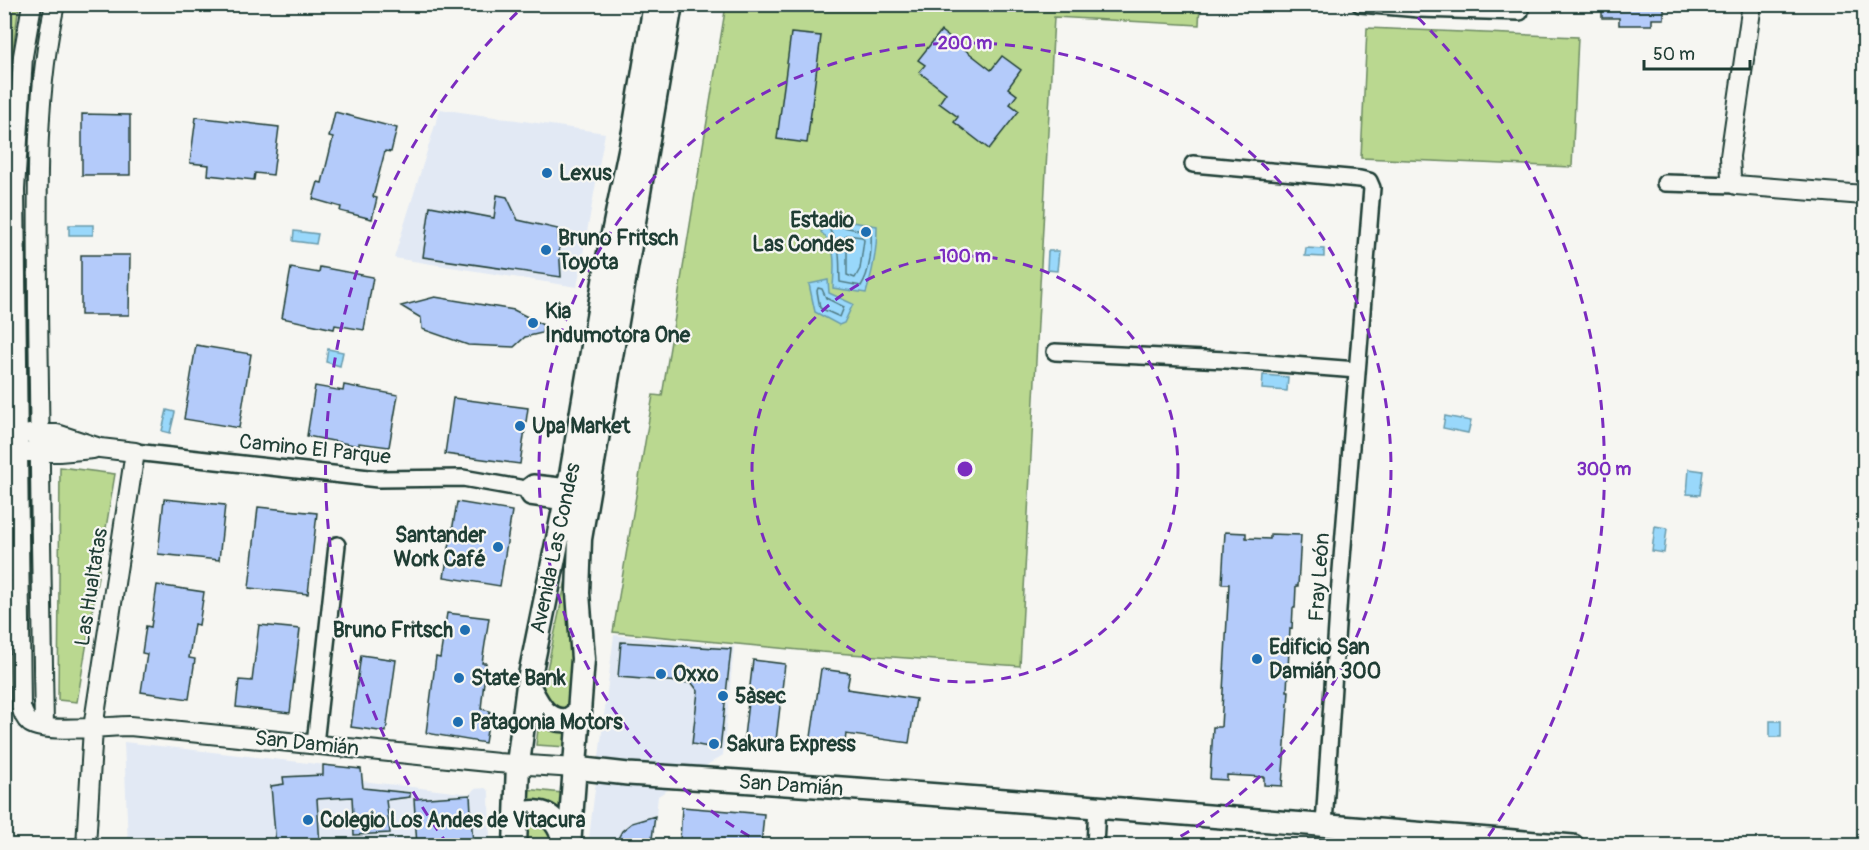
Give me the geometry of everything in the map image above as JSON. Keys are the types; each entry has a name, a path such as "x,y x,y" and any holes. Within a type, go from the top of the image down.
{"main road":[{"name":"Avenida Las Condes","path":"515,846 518,764 528,685 567,494 655,4"},
{"name":"Avenida Las Condes","path":"567,846 583,659 578,583 580,539 671,4"},
{"path":"528,685 540,706 552,719 568,720 580,712"},
{"name":"San Damián","path":"575,768 628,774 1324,824 1451,841 1573,846"},
{"path":"516,821 522,815 532,812 547,815 559,828 567,846"}],"street":[{"path":"32,4 22,56 16,145 21,706 23,713 31,723 44,727 39,443 38,136 45,63 55,4"},
{"path":"1360,4 1419,9 1520,12"},
{"path":"1736,185 1731,177 1730,156 1752,4"},
{"name":"Fray León","path":"1193,164 1369,181 1372,188 1339,595 1324,824"},
{"path":"1665,183 1736,185 1864,195"},
{"path":"1054,352 1226,360 1357,370"},
{"name":"Camino El Parque","path":"17,443 100,448 378,479 463,478 525,489 533,483 567,494"},
{"name":"Las Hualtatas","path":"86,846 93,728 135,453"},
{"path":"315,744 337,545"},
{"name":"San Damián","path":"44,727 130,726 575,768"},
{"path":"1095,846 1097,806"}],"shaded area":[{"path":"440,109 605,133 577,287 394,258"},
{"path":"614,635 734,647 723,755 658,796 653,845 588,846"},
{"name":"Colegio Los Andes de Vitacura","path":"124,742 361,769 362,781 470,794 474,789 485,788 489,791 490,845 128,845"}],"green space":[{"path":"5,4 19,5 9,79 5,143"},
{"name":"Estadio Las Condes","path":"726,5 1200,5 1199,25 1054,17 1020,666 821,652 613,632 653,395 662,396"},
{"path":"1367,28 1578,37 1572,167 1361,158"},
{"path":"5,244 9,764 4,766"},
{"path":"60,467 115,474 77,702 58,700"},
{"path":"567,575 572,674 569,706 562,713 542,693"},
{"path":"539,722 551,729 569,729 567,747 536,745"},
{"path":"526,789 562,793 560,809 557,811 525,803"},
{"path":"527,823 543,824 551,835 552,845 524,845"}],"water":[{"path":"833,217 877,226 874,260 866,293 833,288 833,251 821,232"},
{"path":"69,225 93,225 93,235 69,235"},
{"path":"294,231 318,234 316,244 293,241"},
{"path":"1306,248 1324,249 1324,257 1305,256"},
{"path":"1048,251 1059,251 1057,271 1047,270"},
{"path":"828,280 829,293 853,304 844,323 839,325 815,312 809,284"},
{"path":"328,349 343,352 340,366 326,362"},
{"path":"1263,375 1288,377 1287,391 1262,389"},
{"path":"167,410 175,412 170,433 162,431"},
{"path":"1445,416 1471,421 1468,433 1443,428"},
{"path":"1689,469 1703,471 1700,495 1687,494"},
{"path":"1655,526 1667,528 1664,553 1652,551"},
{"path":"1770,721 1781,721 1781,737 1770,737"}],"building":[{"path":"1602,4 1664,4 1664,19 1652,19 1652,25 1619,25 1619,18 1602,18"},
{"path":"941,31 991,70 1002,56 1021,70 1008,88 1017,95 1010,104 1019,111 989,149 954,122 958,117 939,103 946,93 919,72 925,65 918,60"},
{"path":"791,33 821,36 807,143 777,139"},
{"path":"335,112 397,128 391,152 385,151 373,197 377,198 372,219 340,211 341,207 313,199 318,182 322,183 333,138 329,137"},
{"path":"82,114 130,115 130,175 82,175"},
{"path":"196,117 279,127 273,175 255,173 254,180 208,175 209,165 190,163"},
{"path":"497,195 507,197 518,220 558,229 561,277 423,257 430,206 494,218"},
{"path":"81,255 130,255 129,315 81,315"},
{"path":"320,267 373,277 364,330 335,325 334,329 282,318 291,268 319,273"},
{"path":"435,297 514,310 543,325 542,333 525,337 514,347 468,345 422,329 421,318 401,306"},
{"path":"196,345 251,354 239,428 184,419"},
{"path":"344,385 398,395 389,447 359,443 359,446 307,436 315,386 343,391"},
{"path":"453,398 528,408 520,464 445,454"},
{"path":"164,499 225,505 219,560 158,554"},
{"path":"457,502 512,511 500,586 444,577"},
{"path":"258,507 317,513 308,594 249,588"},
{"name":"Edificio San Damián 300","path":"1225,532 1246,533 1246,538 1270,539 1270,534 1301,535 1298,586 1296,586 1292,629 1290,628 1287,691 1289,691 1282,786 1264,785 1264,777 1227,775 1227,780 1210,779 1213,727 1221,727 1229,584 1222,584"},
{"path":"157,585 204,592 199,625 194,624 189,658 195,659 189,699 141,692 147,654 142,653 146,626 151,627"},
{"path":"447,613 489,618 482,663 486,663 481,709 490,711 485,743 426,733 436,657 440,658"},
{"path":"259,625 300,629 290,713 236,707 239,680 252,681"},
{"path":"621,642 731,649 720,749 692,744 698,691 692,683 618,677"},
{"path":"361,655 396,660 386,732 351,727"},
{"path":"753,660 785,664 775,749 743,745"},
{"path":"821,669 850,673 847,689 916,699 909,743 846,734 844,749 810,744"},
{"path":"323,765 361,769 363,788 410,793 410,797 386,800 390,833 354,835 352,797 317,799 320,846 276,846 271,786 284,784 283,777 323,775"},
{"path":"470,795 473,846 417,846 414,799"},
{"path":"682,807 764,814 761,846 700,846 701,841 680,840"},
{"path":"655,816 651,846 614,846 622,831 632,823"}],"place":[{"name":"Lexus","path":"547,173"},
{"name":"Estadio Las Condes","path":"866,232"},
{"name":"Bruno Fritsch Toyota","path":"546,250"},
{"name":"Kia Indumotora One","path":"533,323"},
{"name":"Upa Market","path":"520,426"},
{"name":"Santander Work Café","path":"498,547"},
{"name":"Bruno Fritsch","path":"465,630"},
{"name":"Edificio San Damián 300","path":"1257,659"},
{"name":"Oxxo","path":"661,674"},
{"name":"State Bank","path":"459,678"},
{"name":"5àsec","path":"723,696"},
{"name":"Patagonia Motors","path":"458,722"},
{"name":"Sakura Express","path":"714,744"},
{"name":"Colegio Los Andes de Vitacura","path":"308,820"}]}
